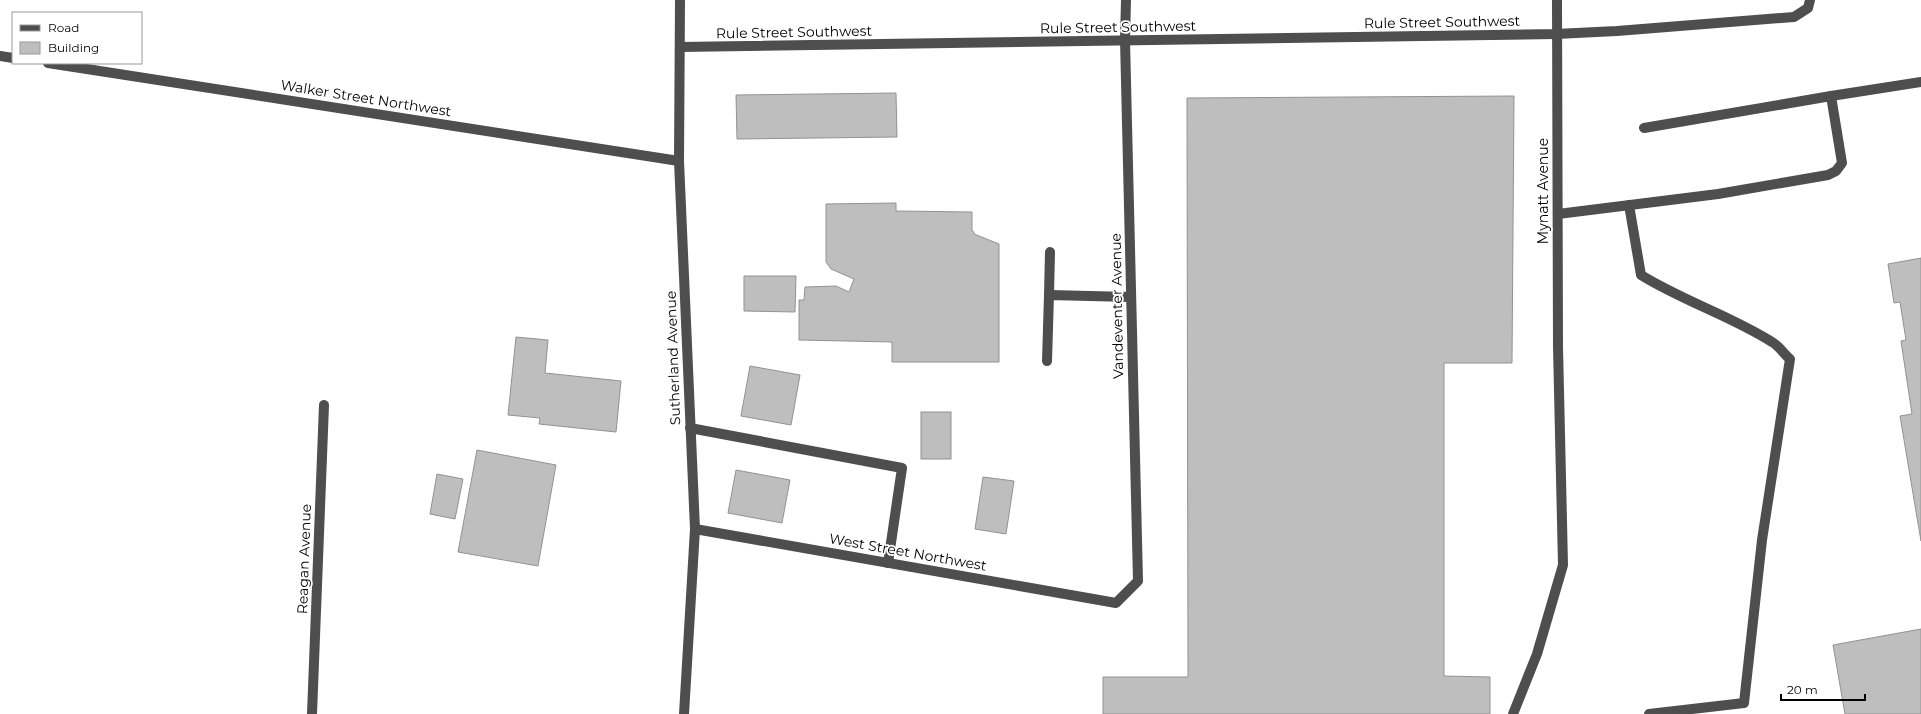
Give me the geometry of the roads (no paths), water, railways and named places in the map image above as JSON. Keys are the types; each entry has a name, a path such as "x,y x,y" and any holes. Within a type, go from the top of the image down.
{"street":[{"name":"Sutherland Avenue","path":"680,0 679,161 695,530 684,714"},
{"name":"Vandeventer Avenue","path":"1116,603 1138,581 1125,40 1126,0"},
{"name":"Mynatt Avenue","path":"1512,714 1537,654 1563,565 1558,347 1557,0"},
{"name":"Rule Street Southwest","path":"680,47 1556,34 1616,31 1794,17 1808,8 1810,0"},
{"path":"0,56 12,58"},
{"name":"Walker Street Northwest","path":"54,64 679,161"},
{"path":"1644,128 1921,82"},
{"path":"1558,214 1718,194 1828,175 1836,171 1842,163 1831,96"},
{"path":"1629,205 1641,275 1666,290 1737,323 1774,343 1790,359 1762,540 1744,703 1649,714"},
{"path":"1047,362 1050,252"},
{"path":"1049,295 1131,297"},
{"name":"Reagan Avenue","path":"312,714 324,405"},
{"path":"690,428 902,468 888,563"},
{"name":"West Street Northwest","path":"695,530 1116,603"}]}
